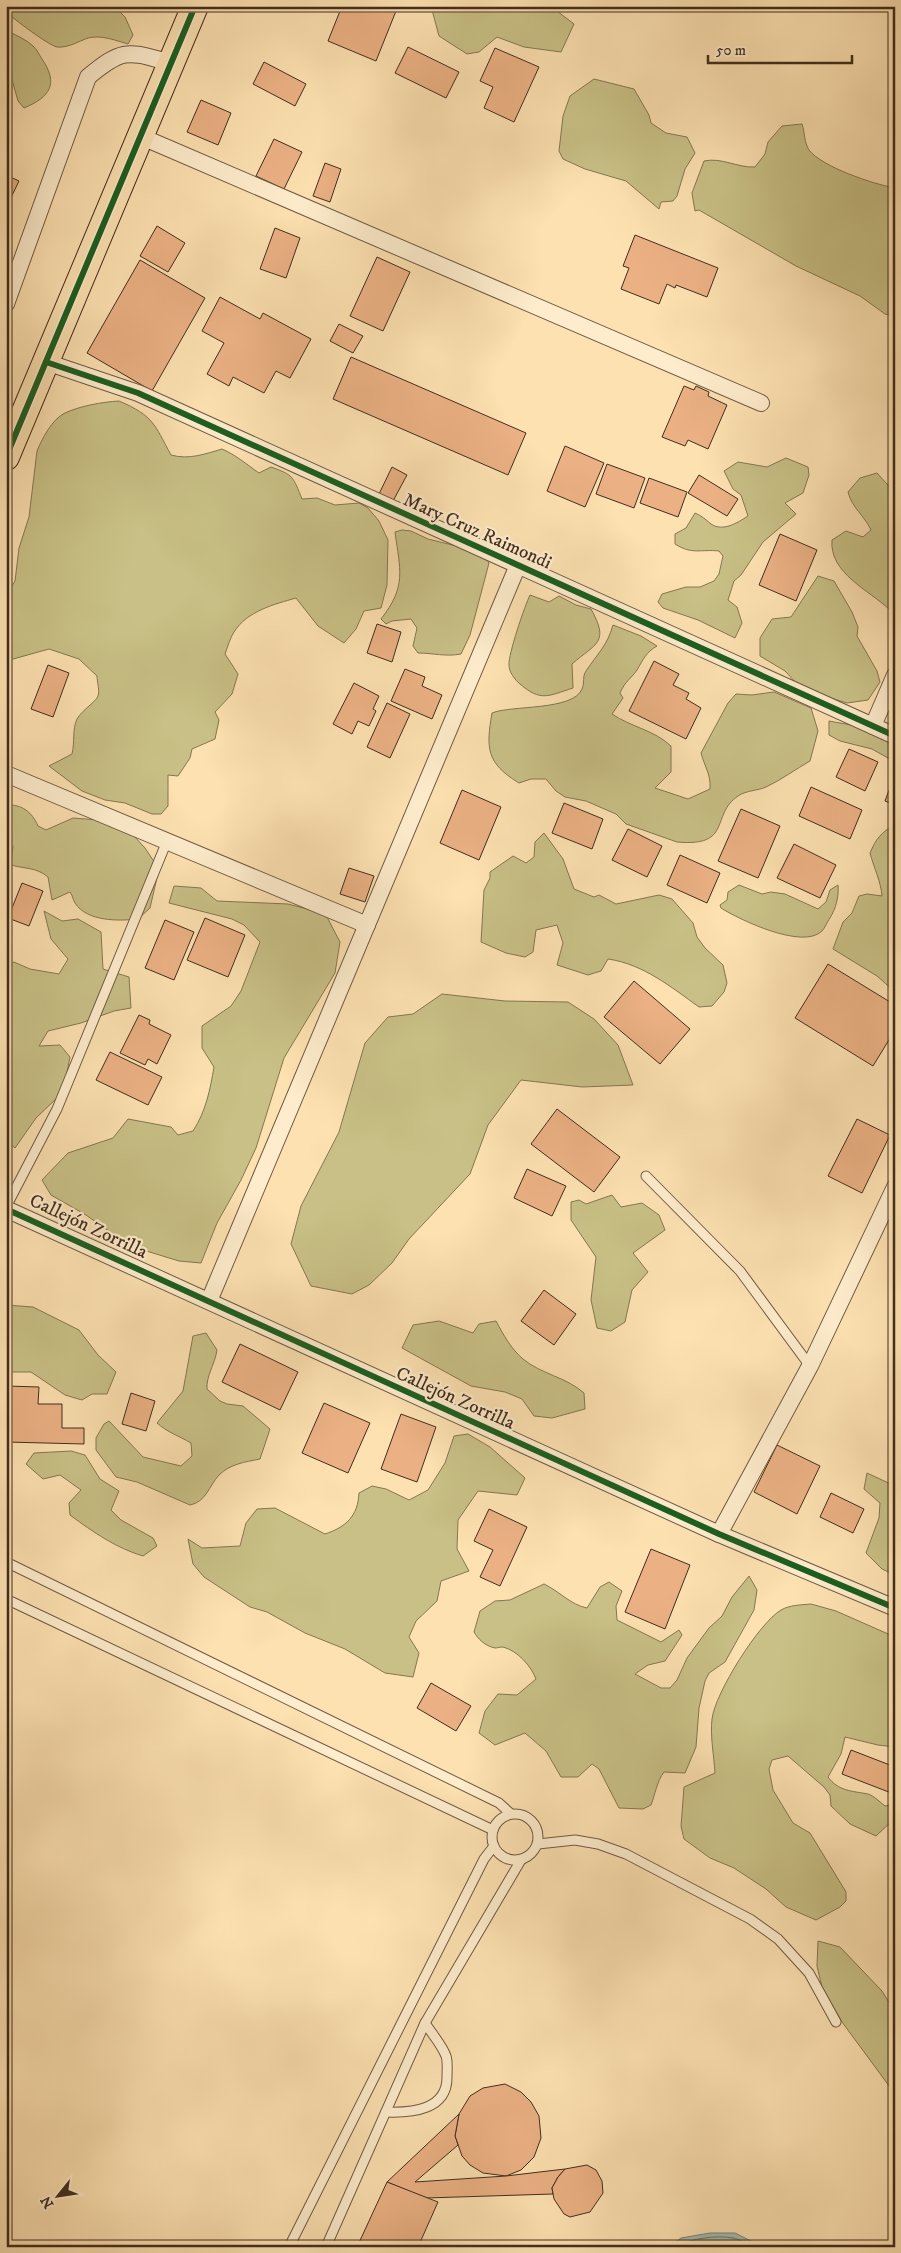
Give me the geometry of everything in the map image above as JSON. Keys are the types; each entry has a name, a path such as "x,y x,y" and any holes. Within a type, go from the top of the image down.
{"main road":[{"path":"6,457 196,6"}],"street":[{"path":"6,304 88,77 109,60 131,52 172,63"},
{"path":"142,137 761,403"},
{"name":"Mary Cruz Raimondi","path":"46,362 138,393 895,736"},
{"path":"209,1301 518,564"},
{"path":"873,726 895,675"},
{"path":"6,774 367,925"},
{"path":"719,1534 810,1366 895,1187"},
{"name":"Callejón Zorrilla","path":"6,1208 719,1534 895,1608"}],"lane":[{"path":"6,1208 57,1109 167,841"},
{"path":"646,1176 740,1271 810,1366"},
{"path":"6,1562 499,1803 511,1814"},
{"path":"6,1599 493,1830"},
{"path":"289,2247 480,1868 494,1846 493,1830 503,1817 511,1814 526,1816 532,1822 539,1836 538,1844 534,1852 520,1860 425,2023 326,2247"},
{"path":"538,1844 575,1840 598,1844 626,1854 750,1919 778,1939 809,1973 836,2022"},
{"path":"494,1846 505,1858 520,1860"},
{"path":"386,2112 403,2112 426,2108 440,2100 447,2082 447,2057 425,2023"}],"shaded area":[{"path":"6,6 123,6 119,11 125,17 133,35 128,44 94,37 67,46 57,47 39,37 6,12"},
{"path":"431,6 542,6 553,8 574,24 561,52 524,47 497,37 479,52 467,54 439,36"},
{"path":"10,32 31,44 37,50 50,76 51,83 46,94 24,108 18,101 9,69 6,68 6,33"},
{"path":"594,79 634,89 649,115 651,123 666,133 687,137 695,153 685,169 677,196 673,201 661,202 659,209 626,181 585,169 563,159 559,151 563,116 570,96"},
{"path":"802,124 807,147 825,163 874,183 895,188 895,316 885,314 860,296 796,266 699,210 695,211 692,193 704,161 717,160 755,167 765,154 768,142 782,126"},
{"path":"119,401 140,411 152,422 171,455 191,457 222,449 259,473 271,467 279,470 292,478 302,499 317,498 335,505 359,503 368,508 379,521 388,540 387,585 381,608 364,611 356,629 344,643 318,626 296,598 262,609 246,619 234,632 225,654 238,674 232,694 215,712 219,720 215,739 192,749 190,758 178,776 168,775 168,806 161,814 152,814 125,803 105,800 82,791 49,766 72,754 77,719 98,696 97,676 79,659 49,649 6,661 6,595 15,581 19,548 29,517 37,451 48,430 60,416 84,406"},
{"path":"786,458 808,467 809,475 803,493 785,503 796,514 763,542 741,575 734,581 728,600 737,607 742,623 735,638 698,620 663,608 658,602 662,594 686,587 700,587 714,581 719,574 723,556 719,551 692,551 681,547 675,544 675,534 686,528 695,513 711,524 720,527 730,526 748,516 741,495 733,489 724,471 738,462 767,467"},
{"path":"877,473 895,493 895,607 890,610 843,571 833,552 832,540 846,531 863,537 871,530 852,503 848,492 860,478"},
{"path":"402,530 411,531 428,539 481,552 489,563 470,635 461,654 418,653 413,646 417,628 411,619 392,621 386,624 381,619 395,597 398,587 400,568 395,532"},
{"path":"818,576 834,581 852,612 858,627 857,636 877,671 880,682 868,700 847,703 827,697 798,685 785,671 760,656 760,638 772,619 791,617"},
{"path":"530,595 549,602 559,596 576,605 591,609 597,620 600,636 598,641 572,664 573,688 551,695 539,695 527,690 511,673 509,660 511,651"},
{"path":"613,625 641,636 657,646 647,654 637,670 624,685 620,693 623,698 612,714 650,732 671,746 671,772 655,788 688,799 710,789 709,775 701,753 728,703 736,694 752,695 774,692 811,708 818,731 810,761 766,787 738,796 725,812 714,835 706,840 695,842 677,842 626,824 616,814 586,801 565,797 556,791 546,779 531,779 519,783 508,776 500,769 491,754 489,736 492,713 555,704 576,696 582,689 585,673 605,644"},
{"path":"829,721 862,727 895,744 895,762 872,749 840,741 829,735"},
{"path":"6,805 17,806 26,810 38,826 46,830 73,818 112,821 134,836 145,848 159,869 150,908 138,919 113,920 87,914 75,903 70,892 52,900 48,877 35,870 11,865 13,846 6,843"},
{"path":"895,825 895,992 877,976 833,949 843,922 852,913 859,896 867,894 882,896 870,853 879,836"},
{"path":"544,833 563,859 574,889 594,897 599,895 616,904 659,895 672,899 693,923 697,937 705,948 723,965 727,983 724,992 712,1006 699,1007 656,977 621,962 608,959 601,971 588,975 557,965 563,943 557,925 536,930 533,952 525,957 506,953 481,942 484,890 490,878 490,872 513,856 526,863 534,857 535,842"},
{"path":"739,885 762,894 771,892 785,894 818,909 826,902 830,890 838,885 837,902 822,931 813,936 787,935 756,926 721,908 720,905 727,900 728,892"},
{"path":"174,886 201,888 217,901 288,904 311,910 327,917 340,942 335,973 284,1058 256,1148 217,1223 201,1263 179,1261 130,1246 86,1215 51,1195 42,1180 68,1153 113,1138 128,1119 171,1127 178,1135 193,1131 201,1116 209,1092 214,1067 202,1048 202,1026 231,1006 241,991 260,942 244,925 232,919 169,903"},
{"path":"44,911 62,921 78,919 101,932 103,969 129,977 131,1008 114,1011 81,1023 48,1031 39,1046 60,1045 70,1057 66,1077 58,1097 36,1118 15,1148 6,1140 6,966 14,962 30,969 59,974 68,959 51,939"},
{"path":"442,994 505,1001 568,1002 594,1019 618,1045 633,1085 582,1087 521,1080 488,1125 470,1174 409,1239 392,1263 369,1285 352,1294 311,1286 291,1244 301,1206 339,1132 365,1043 388,1017 413,1014"},
{"path":"612,1195 621,1207 642,1203 659,1215 665,1230 633,1253 648,1272 632,1290 625,1322 611,1331 597,1328 591,1300 596,1257 571,1220 571,1202 579,1200 586,1204"},
{"path":"6,1305 33,1307 79,1330 98,1355 116,1372 107,1394 92,1394 82,1400 65,1395 31,1372 6,1372"},
{"path":"439,1321 473,1333 479,1324 496,1321 511,1346 523,1359 584,1393 585,1409 552,1418 534,1416 522,1399 505,1392 471,1386 402,1348 413,1325"},
{"path":"206,1333 217,1350 208,1379 207,1389 220,1401 243,1406 270,1429 260,1459 238,1464 223,1471 204,1497 190,1505 137,1482 116,1477 96,1450 96,1438 104,1424 109,1421 143,1457 181,1466 192,1456 191,1443 157,1423 183,1391 193,1336"},
{"path":"468,1434 490,1447 525,1478 517,1495 478,1491 458,1520 457,1549 469,1571 441,1581 437,1601 416,1621 409,1637 419,1653 413,1677 385,1673 345,1649 305,1633 267,1612 250,1607 204,1577 193,1564 188,1539 202,1548 240,1546 246,1523 257,1509 275,1508 325,1534 339,1528 349,1520 356,1508 359,1493 372,1486 386,1489 409,1500 428,1490 445,1463 454,1436"},
{"path":"71,1451 85,1455 100,1479 119,1491 111,1510 121,1520 153,1538 157,1546 143,1556 123,1549 96,1533 70,1515 69,1503 81,1490 60,1475 43,1479 26,1464 34,1453"},
{"path":"867,1473 895,1486 895,1575 882,1569 866,1553 879,1518 880,1503 864,1489"},
{"path":"749,1576 757,1590 754,1610 725,1662 709,1673 705,1681 699,1708 696,1747 685,1773 664,1772 651,1805 643,1809 619,1808 599,1769 592,1764 578,1777 561,1777 546,1751 525,1733 495,1745 479,1733 485,1711 498,1694 517,1695 536,1679 531,1669 519,1655 503,1647 495,1648 488,1646 474,1632 480,1611 495,1601 510,1600 544,1584 576,1604 587,1608 600,1587 609,1582 622,1591 616,1606 617,1620 661,1642 679,1630 682,1635 665,1661 648,1665 635,1674 661,1688 670,1688 677,1680 687,1658 709,1628 722,1616 732,1597"},
{"path":"811,1604 836,1611 895,1637 895,1747 845,1737 841,1754 828,1777 841,1788 868,1794 885,1806 895,1804 895,1818 876,1836 850,1824 831,1806 830,1795 824,1787 788,1756 772,1760 769,1769 773,1790 793,1823 810,1833 846,1892 846,1901 840,1907 816,1920 786,1907 766,1889 734,1868 710,1858 684,1839 681,1826 684,1787 715,1773 712,1719 715,1707 729,1677 750,1643 772,1617 788,1607"},
{"path":"818,1941 840,1947 882,1991 895,2012 895,2094 842,2022 822,1987 817,1966"}],"water":[{"path":"710,2233 735,2233 757,2244 759,2247 669,2247 681,2238"}],"building":[{"path":"342,6 398,6 376,61 328,41"},
{"path":"408,47 459,72 446,98 395,73"},
{"path":"495,48 539,67 514,122 484,108 493,87 480,81"},
{"path":"264,62 306,84 295,106 253,84"},
{"path":"201,100 231,113 218,145 187,132"},
{"path":"274,139 302,152 284,189 256,176"},
{"path":"325,163 341,169 330,202 313,196"},
{"path":"6,175 19,181 6,208"},
{"path":"157,226 185,243 168,272 140,256"},
{"path":"275,228 300,238 286,278 260,269"},
{"path":"635,235 718,268 707,297 676,285 675,288 667,284 659,304 621,289 629,268 623,266"},
{"path":"377,257 410,272 383,331 350,316"},
{"path":"140,260 205,298 152,391 87,353"},
{"path":"220,297 260,319 263,313 311,339 290,378 276,371 264,393 233,377 229,386 207,374 224,343 202,331"},
{"path":"339,324 363,336 353,353 330,341"},
{"path":"351,357 526,433 508,475 333,399"},
{"path":"684,386 694,390 696,386 709,392 708,396 727,405 708,449 688,440 685,446 662,437"},
{"path":"565,446 604,463 585,507 547,491"},
{"path":"607,464 645,478 634,508 596,494"},
{"path":"392,467 407,475 393,501 379,494"},
{"path":"699,475 738,499 727,516 688,493"},
{"path":"649,478 687,492 678,517 640,503"},
{"path":"780,534 817,550 796,601 759,585"},
{"path":"377,624 401,632 392,662 367,653"},
{"path":"654,661 679,674 673,685 689,693 686,699 701,708 686,739 629,711"},
{"path":"48,665 69,673 53,717 31,709"},
{"path":"405,669 425,677 422,686 442,695 432,719 391,701"},
{"path":"354,683 379,696 373,709 376,711 369,726 358,721 352,734 333,724"},
{"path":"387,703 410,714 390,758 367,747"},
{"path":"849,749 878,762 865,791 836,777"},
{"path":"895,774 895,805 885,801"},
{"path":"811,787 862,810 850,839 799,816"},
{"path":"462,790 501,807 479,860 440,843"},
{"path":"564,803 603,819 592,849 552,833"},
{"path":"741,809 780,826 758,878 718,861"},
{"path":"628,829 662,846 647,877 612,860"},
{"path":"794,844 836,865 820,898 777,878"},
{"path":"680,855 720,873 707,903 667,885"},
{"path":"349,868 374,876 365,902 340,894"},
{"path":"22,883 43,891 29,926 8,918"},
{"path":"205,918 245,935 228,977 187,960"},
{"path":"165,920 194,932 174,980 145,968"},
{"path":"828,964 895,1005 895,1030 873,1066 795,1018"},
{"path":"634,981 690,1029 660,1064 604,1017"},
{"path":"139,1015 150,1020 149,1024 171,1035 157,1064 148,1059 145,1065 120,1053"},
{"path":"110,1052 162,1077 148,1105 96,1080"},
{"path":"557,1109 620,1157 594,1192 531,1144"},
{"path":"857,1119 890,1135 862,1193 828,1176"},
{"path":"527,1169 566,1186 552,1216 514,1198"},
{"path":"544,1290 576,1314 554,1345 521,1321"},
{"path":"240,1344 298,1372 280,1410 222,1382"},
{"path":"6,1386 39,1387 38,1404 62,1404 62,1428 84,1428 84,1444 6,1442"},
{"path":"131,1393 155,1401 146,1431 122,1424"},
{"path":"324,1403 370,1423 348,1473 302,1453"},
{"path":"401,1414 436,1427 417,1482 381,1469"},
{"path":"777,1445 820,1466 797,1514 754,1492"},
{"path":"831,1493 864,1509 853,1533 820,1517"},
{"path":"489,1509 527,1527 500,1586 480,1577 493,1550 474,1541"},
{"path":"651,1549 690,1565 665,1629 625,1612"},
{"path":"431,1683 471,1706 456,1731 417,1708"},
{"path":"851,1750 895,1767 894,1794 842,1774"},
{"path":"505,2084 521,2092 531,2102 539,2116 541,2138 534,2157 521,2170 506,2176 483,2173 470,2165 462,2156 455,2136 459,2114 470,2096 483,2088"},
{"path":"459,2114 455,2136 458,2145 415,2182 506,2176 565,2169 552,2188 553,2194 426,2198 387,2182"},
{"path":"587,2165 596,2170 602,2181 603,2193 590,2212 570,2217 564,2214 554,2199 552,2188 565,2169"},
{"path":"387,2182 438,2202 418,2247 357,2247"}],"cycle path":[{"path":"6,457 195,6"},
{"path":"46,362 138,393 895,736"},
{"path":"6,1209 719,1534 895,1608"}]}
